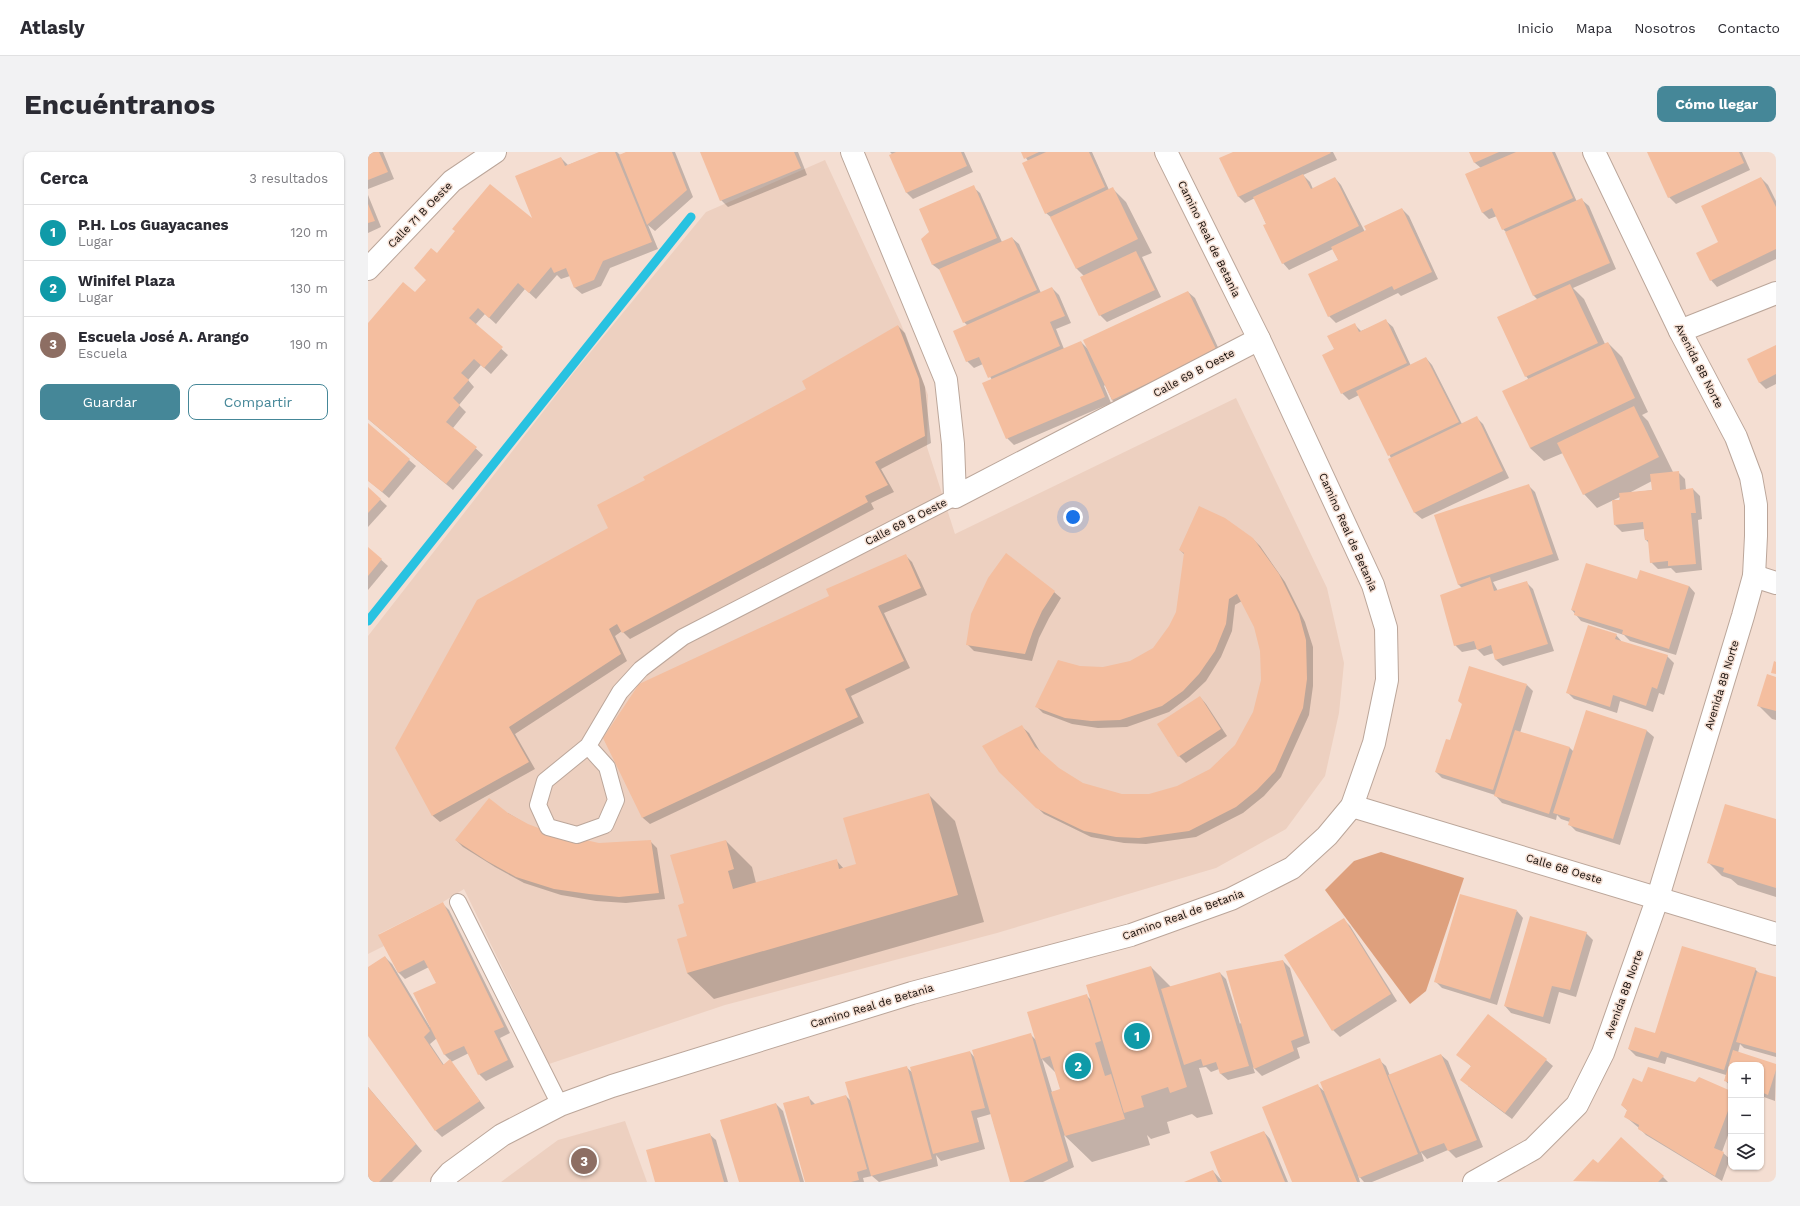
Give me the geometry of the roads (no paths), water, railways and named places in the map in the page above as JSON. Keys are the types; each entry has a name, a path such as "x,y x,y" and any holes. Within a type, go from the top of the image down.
{"street":[{"name":"Calle 71 B Oeste","path":"368,269 452,181 496,152"},
{"path":"852,152 946,380 953,444 955,497"},
{"name":"Camino Real de Betania","path":"442,1182 450,1173 502,1135 560,1105 612,1086 912,993 1131,936 1231,899 1292,868 1327,836 1352,806 1374,743 1387,680 1386,628 1373,585 1259,339 1166,152"},
{"name":"Avenida 8B Norte","path":"1474,1182 1533,1150 1577,1105 1603,1053 1658,897 1754,576 1756,505 1751,477 1736,437 1680,330 1594,152"},
{"path":"1680,330 1776,293"},
{"name":"Calle 69 B Oeste","path":"955,497 1259,339"},
{"path":"1754,576 1776,583"},
{"name":"Calle 68 Oeste","path":"1352,806 1658,897 1776,934"}],"lane":[{"name":"Calle 69 B Oeste","path":"588,746 607,767 616,800 605,825 577,835 548,826 538,805 545,781 588,746 620,692 641,669 683,637 955,497"},
{"path":"458,902 560,1105"}],"waterway":[{"path":"368,621 691,217"}],"place":[{"name":"P.H. Los Guayacanes","path":"1137,1036"},
{"name":"Winifel Plaza","path":"1078,1066"},
{"name":"Escuela José A. Arango","path":"584,1161"}]}
